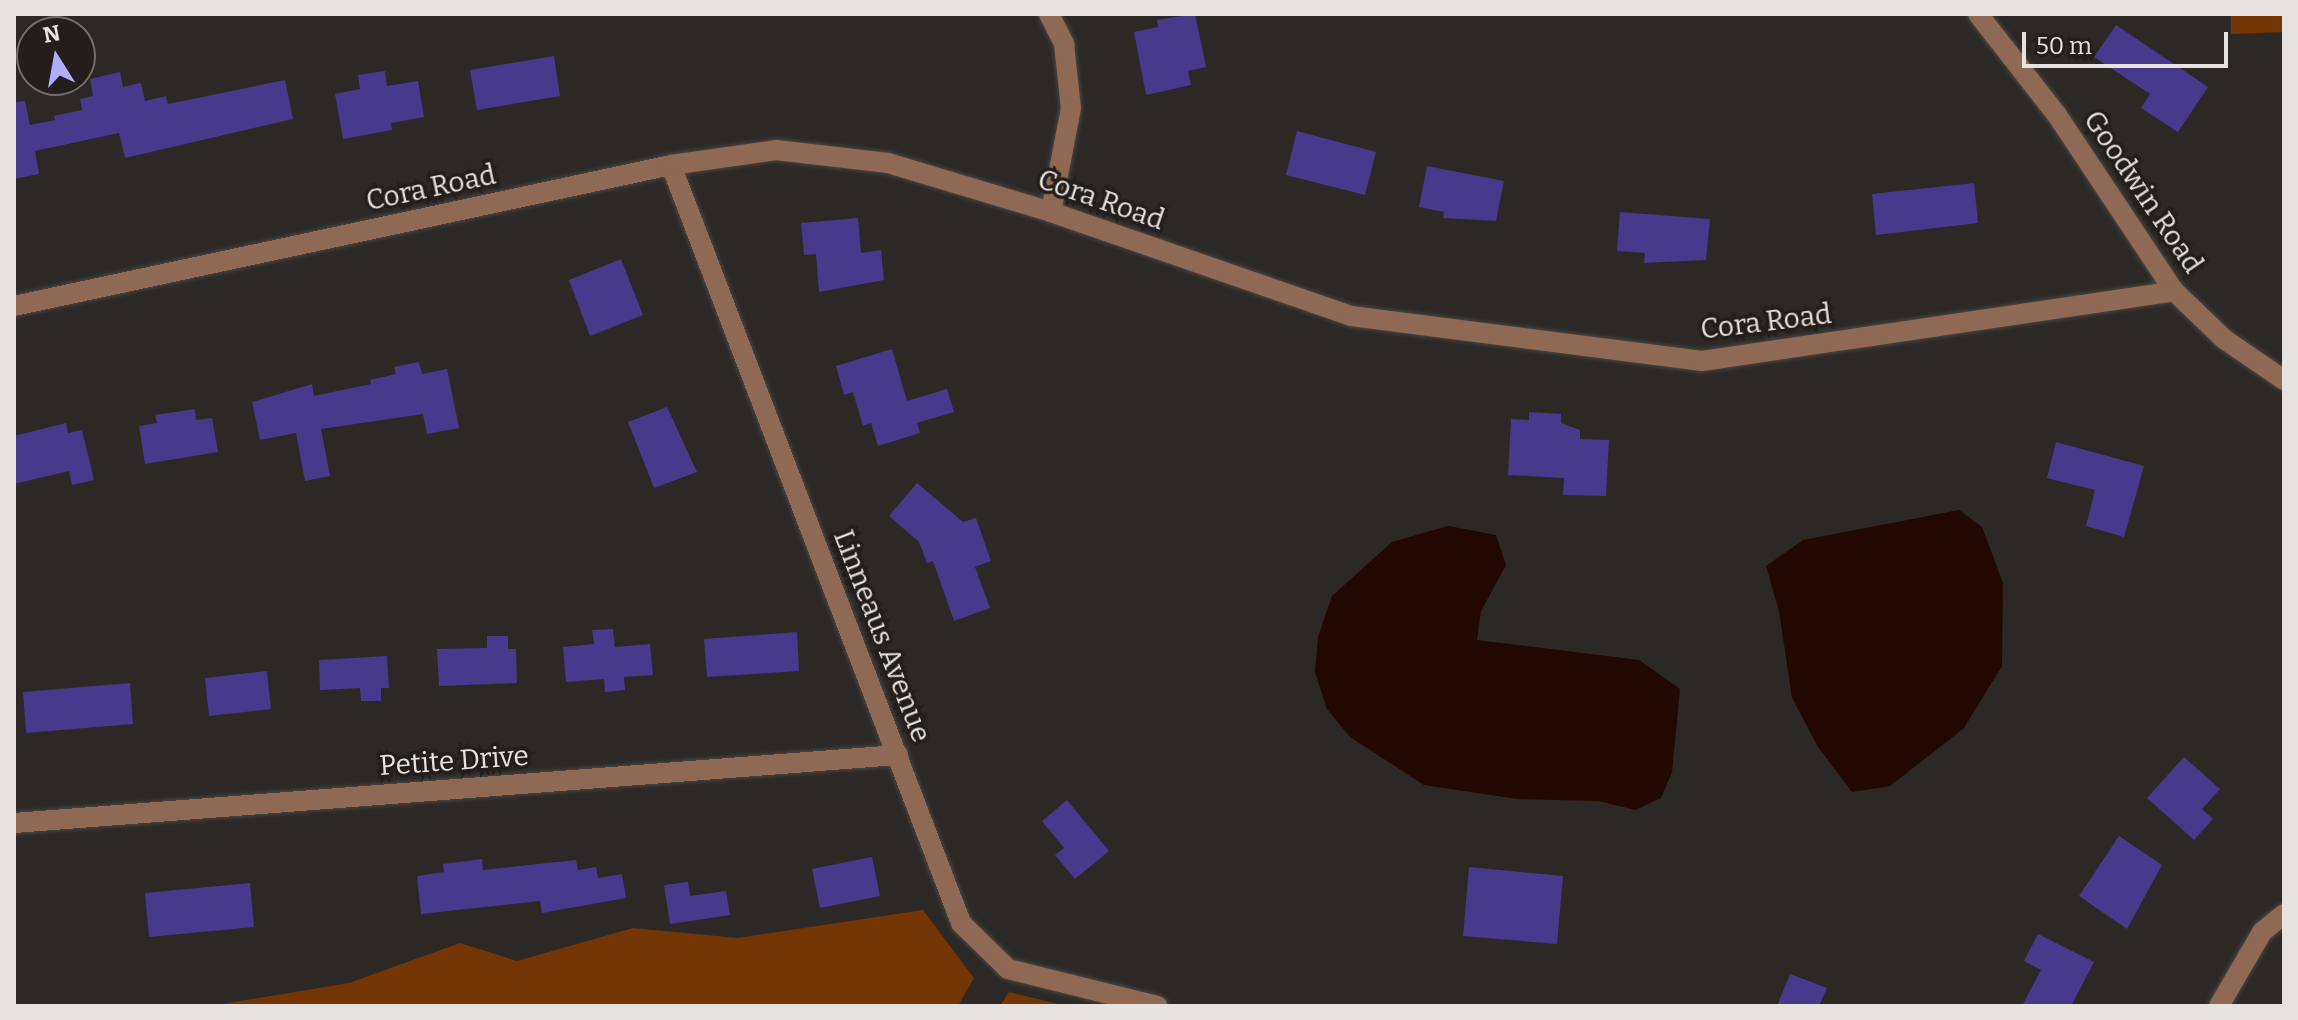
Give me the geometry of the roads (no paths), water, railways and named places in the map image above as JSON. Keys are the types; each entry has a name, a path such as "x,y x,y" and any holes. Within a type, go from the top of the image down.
{"street":[{"path":"1049,14 1064,44 1071,108 1051,212"},
{"name":"Goodwin Road","path":"1978,14 2057,115 2174,291 2224,339 2284,380"},
{"name":"Cora Road","path":"14,306 671,165 776,150 888,163 1051,212 1351,316 1702,361 2174,291"},
{"name":"Linneaus Avenue","path":"671,165 961,923 1008,969 1157,1006"},
{"name":"Petite Drive","path":"14,823 898,755"},
{"path":"2219,1006 2262,932 2284,914"}]}
